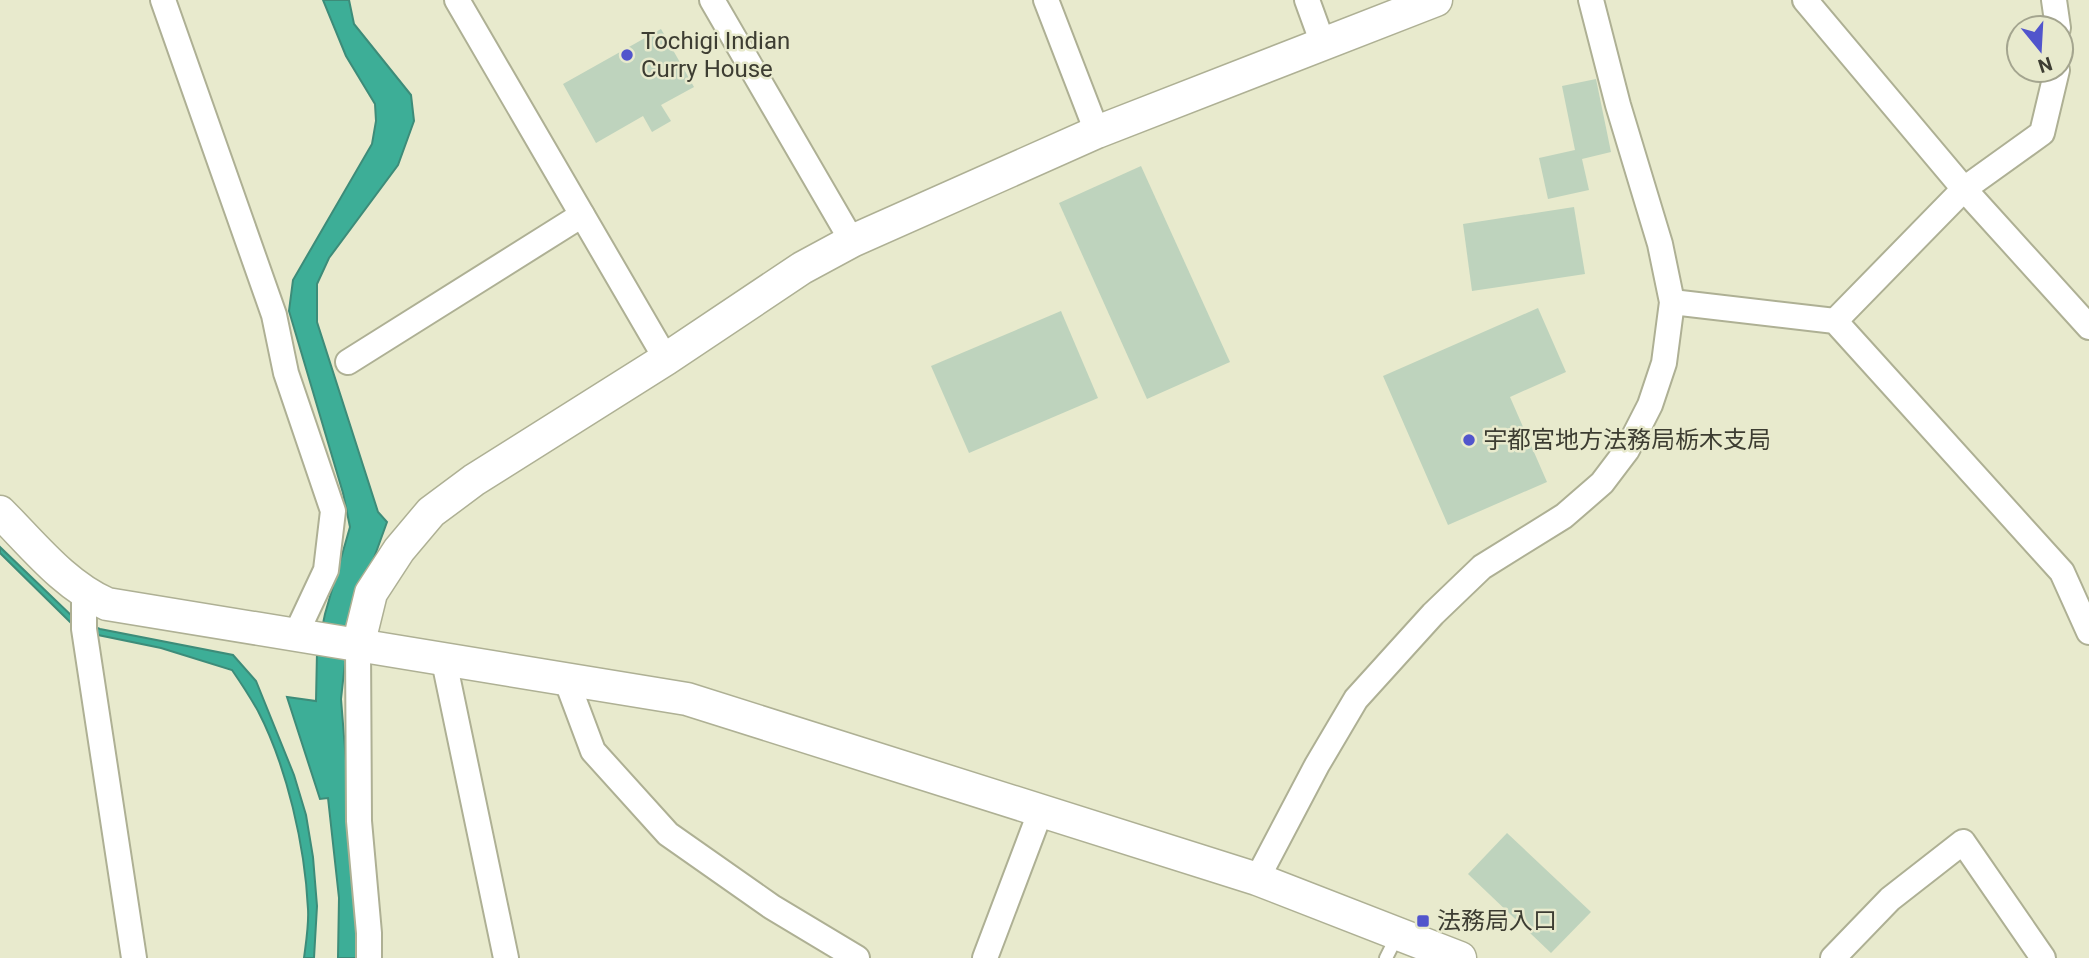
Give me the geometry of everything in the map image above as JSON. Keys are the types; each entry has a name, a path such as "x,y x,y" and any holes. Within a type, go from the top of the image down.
{"street":[{"path":"163,0 274,315 286,373 333,511 326,570 295,636"},
{"path":"457,0 666,359"},
{"path":"712,0 852,241"},
{"path":"1046,0 1097,132"},
{"path":"1307,0 1323,44"},
{"path":"369,958 359,821 358,646 371,593 399,550 431,512 474,481 666,359 802,268 852,241 1097,132 1436,0"},
{"path":"1257,879 1317,765 1356,699 1433,614 1482,567 1564,516 1602,483 1627,450 1650,405 1664,363 1672,302 1660,244 1618,105 1591,0"},
{"path":"1805,0 1964,189 2089,327"},
{"path":"1835,321 1964,189 2042,133 2054,84"},
{"path":"348,362 582,215"},
{"path":"1672,302 1835,321 2062,572 2089,632"},
{"path":"0,512 62,575 85,594 107,604 687,699 1257,879 1392,946 1460,958"},
{"path":"85,594 84,629 134,958"},
{"path":"444,661 506,958"},
{"path":"566,679 593,751 668,834 772,907 857,958"},
{"path":"985,958 1041,810"},
{"path":"1833,958 1890,899 1963,842 2043,958"}],"water":[{"path":"323,0 349,0 354,24 411,95 414,121 398,165 329,258 317,284 317,322 378,512 387,522 349,627 341,699 358,910 357,958 338,958 339,898 328,798 320,799 287,697 316,701 317,652 350,527 343,493 289,311 293,280 372,144 376,121 375,104 346,56"},
{"path":"0,547 75,619 100,629 233,655 256,681 294,775 306,815 317,906 314,958 304,958 308,921 306,885 299,833 286,782 258,711 232,670 161,648 93,634 72,624 0,553"}],"building":[{"path":"661,29 694,87 661,105 671,121 652,132 643,116 596,143 563,84"},
{"path":"1596,79 1611,152 1582,159 1589,190 1548,199 1539,158 1575,150 1562,86"},
{"path":"1141,166 1230,362 1147,399 1059,203"},
{"path":"1574,207 1585,274 1472,291 1463,224"},
{"name":"宇都宮地方法務局栃木支局","path":"1538,308 1566,372 1510,397 1547,482 1448,525 1383,376"},
{"path":"1061,311 1098,398 969,453 931,366"},
{"path":"1507,833 1591,912 1551,953 1468,874"}],"place":[{"name":"Tochigi Indian Curry House","path":"627,55"},
{"name":"宇都宮地方法務局栃木支局","path":"1469,440"},
{"name":"法務局入口","path":"1423,921"}]}
